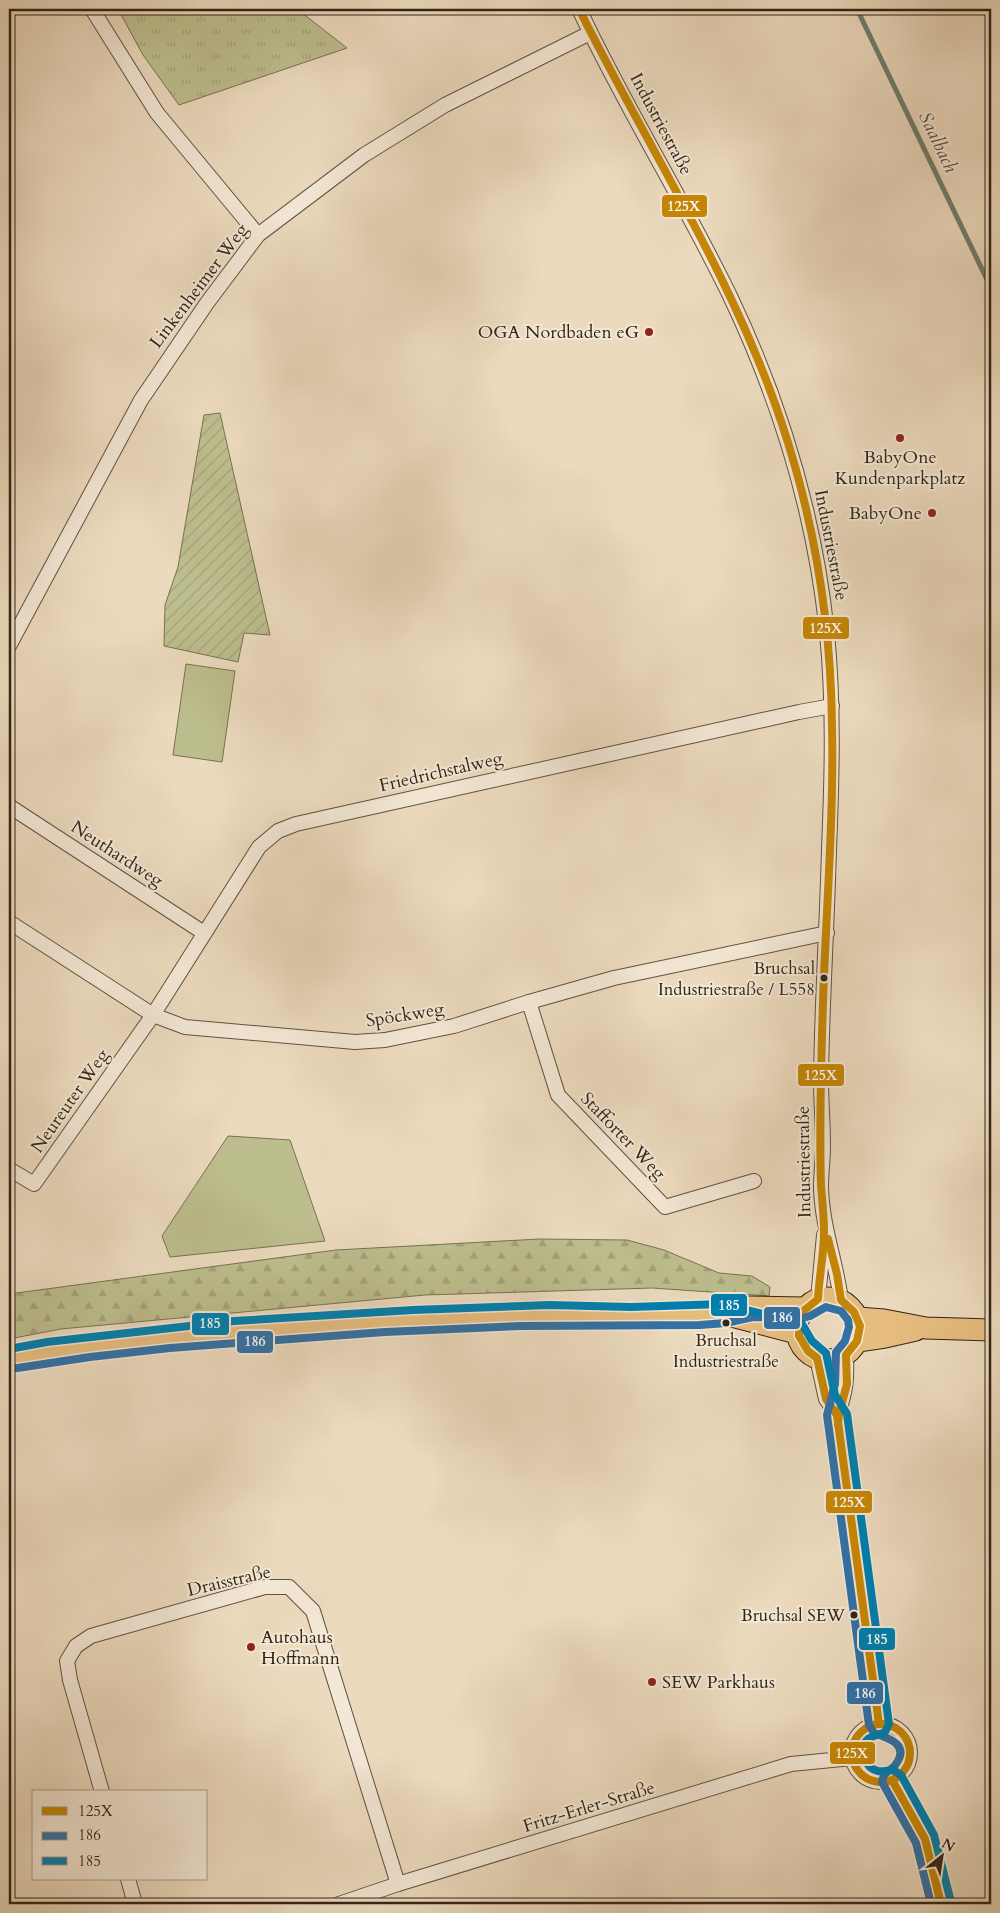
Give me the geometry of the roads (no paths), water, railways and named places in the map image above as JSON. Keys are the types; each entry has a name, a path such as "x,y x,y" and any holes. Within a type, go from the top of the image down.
{"main road":[{"path":"9,1359 48,1352 235,1331 414,1320 549,1315 631,1317 723,1314 750,1307 811,1303 834,1298 848,1304 858,1318 860,1334 852,1348"},
{"path":"811,1303 800,1316 797,1333 801,1344 817,1358 837,1359 852,1348 885,1337 926,1328"},
{"path":"723,1314 797,1333"},
{"path":"858,1318 884,1320 926,1328 991,1330"}],"street":[{"path":"92,9 157,113 258,235"},
{"name":"Industriestraße","path":"579,9 730,296 752,345 780,417 801,486 811,532 827,631 832,706 821,1187 825,1227 837,1274 841,1300"},
{"name":"Linkenheimer Weg","path":"9,646 141,400 202,311 258,235 364,155 445,105 590,33"},
{"name":"Friedrichstalweg","path":"153,1014 259,847 278,831 296,824 832,706"},
{"name":"Neuthardweg","path":"9,806 204,933"},
{"name":"Spöckweg","path":"9,922 153,1014 185,1027 355,1042 385,1040 454,1026 614,978 827,933"},
{"name":"Stafforter Weg","path":"529,1002 558,1095 666,1207 754,1181"},
{"name":"Neureuter Weg","path":"9,1169 34,1184 153,1014"},
{"name":"Industriestraße","path":"811,1303 825,1227"},
{"path":"837,1415 844,1398 852,1348"},
{"path":"817,1358 826,1399 837,1415 880,1724"},
{"name":"Draisstraße","path":"101,1790 70,1680 67,1662 76,1646 90,1636 265,1587 289,1587 314,1611 398,1884"},
{"path":"880,1724 891,1726 900,1731 907,1739 910,1748 910,1758 904,1770 892,1780 880,1782 866,1778 857,1769 852,1758 853,1745 859,1734 868,1727 880,1724"},
{"name":"Fritz-Erler-Straße","path":"339,1904 398,1884 791,1764 852,1758"},
{"path":"892,1780 925,1839 941,1904"},
{"path":"128,1880 135,1904"}],"waterway":[{"name":"Saalbach","path":"857,9 991,288"}],"place":[{"name":"OGA Nordbaden eG","path":"649,332"},
{"name":"BabyOne Kundenparkplatz","path":"900,438"},
{"name":"BabyOne","path":"932,513"},
{"name":"Bruchsal Industriestraße / L558","path":"824,978"},
{"name":"Bruchsal Industriestraße","path":"726,1323"},
{"name":"Bruchsal SEW","path":"854,1615"},
{"name":"Autohaus Hoffmann","path":"251,1647"},
{"name":"SEW Parkhaus","path":"652,1682"}]}
